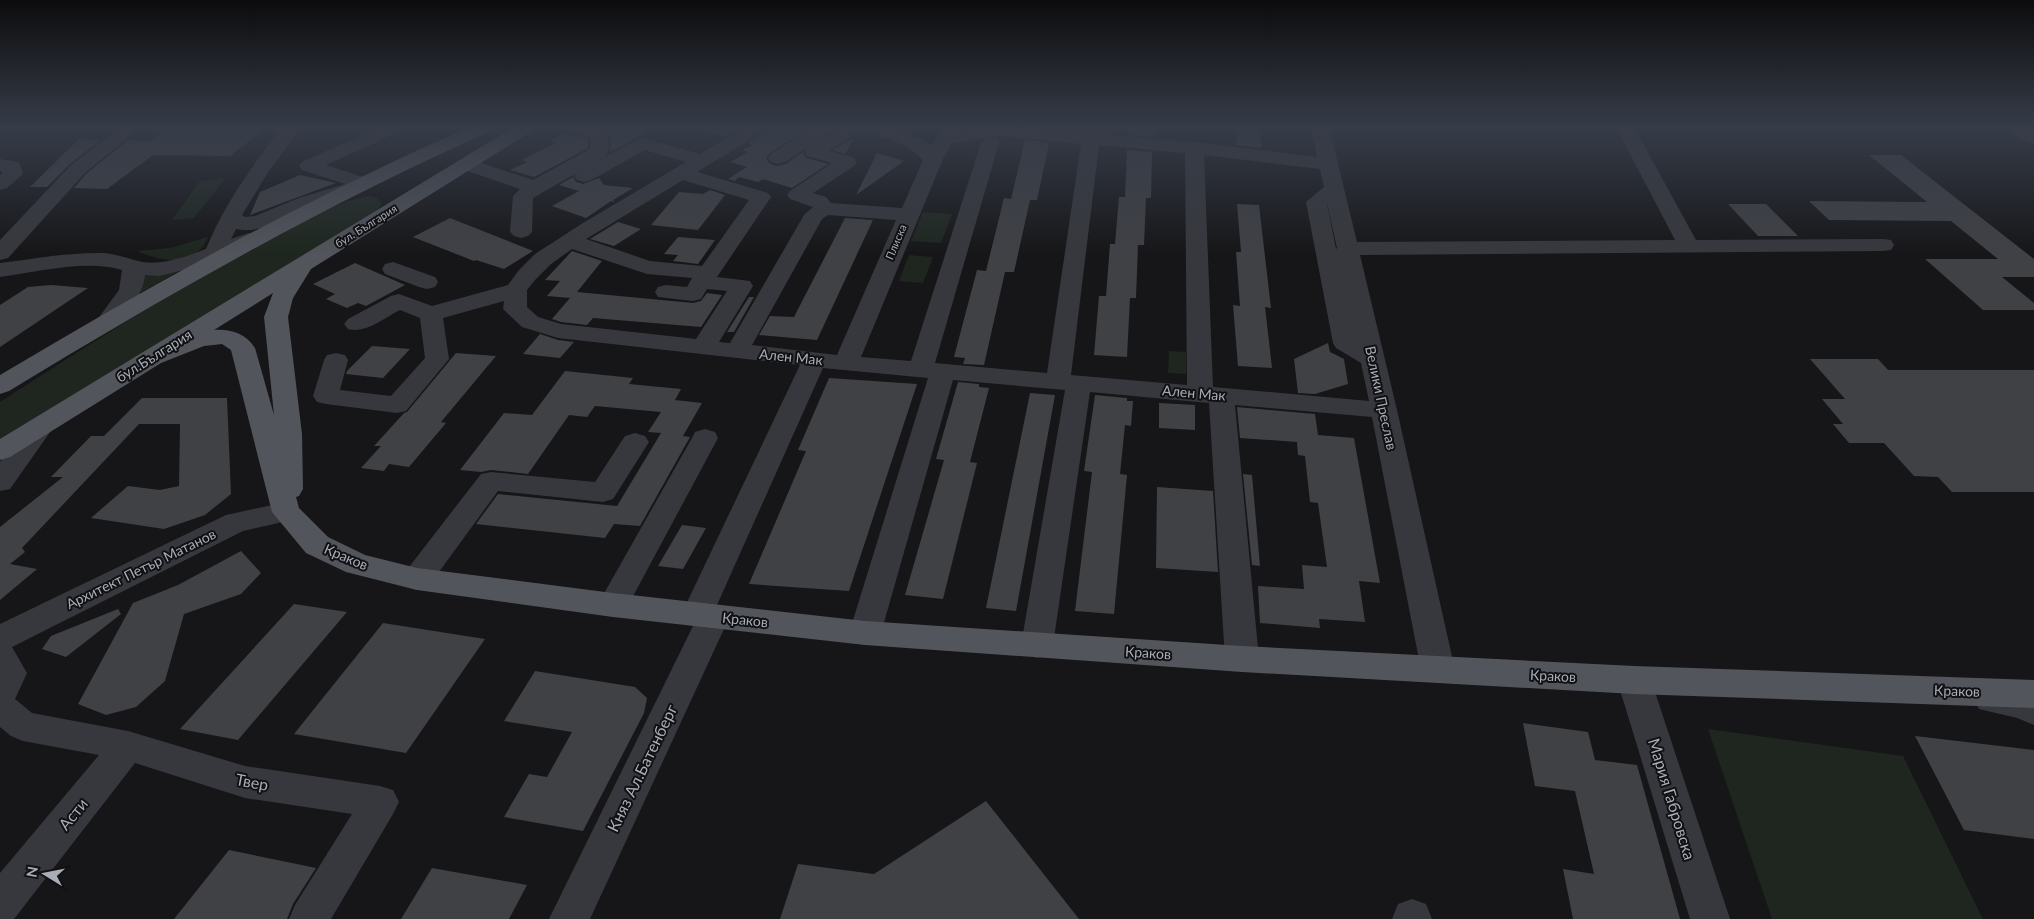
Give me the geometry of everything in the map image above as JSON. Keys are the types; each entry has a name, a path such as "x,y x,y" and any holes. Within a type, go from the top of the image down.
{"main road":[{"path":"0,385 213,257 390,170"},
{"name":"бул. България","path":"308,262 456,170"},
{"path":"357,185 378,184 390,186 397,191 396,198 382,216"},
{"path":"286,512 290,477 289,434 276,309 288,287 308,262"},
{"name":"бул.България","path":"0,451 308,262"},
{"name":"Краков","path":"149,359 207,337 225,337 240,342 286,512 317,545 357,564 417,579 613,605 865,633 1242,659 1438,670 1634,680 2034,694"}],"street":[{"path":"0,184 12,174 12,170"},
{"path":"0,253 77,170"},
{"path":"0,270 103,260 124,263 133,268 148,269 213,257 232,215 260,170"},
{"path":"319,170 357,185"},
{"path":"484,170 535,187"},
{"path":"521,232 523,196 535,187 566,170"},
{"path":"580,178 595,170"},
{"path":"399,301 431,314 516,290 527,275 543,259 686,170"},
{"path":"570,241 647,267 708,272 761,197 698,170"},
{"path":"700,170 772,193"},
{"path":"824,209 819,201 797,194 835,170"},
{"name":"Плиска","path":"846,363 928,170"},
{"path":"865,633 983,170"},
{"path":"1037,645 1069,382 1088,170"},
{"path":"1196,170 1211,394 1242,659"},
{"name":"Велики Преслав","path":"1329,170 1384,410 1438,670"},
{"path":"1648,170 1689,246"},
{"path":"232,215 236,221 242,224 259,222 306,202 357,185"},
{"path":"1333,189 1316,202 1344,343 1373,360"},
{"path":"737,351 814,215 824,209 908,215"},
{"path":"1347,249 1883,246"},
{"path":"109,320 130,292 135,276 133,268"},
{"path":"356,324 399,301 428,282 393,269"},
{"path":"666,292 693,294 701,282 742,286 703,347"},
{"name":"Ален Мак","path":"516,290 515,309 530,322 558,331 846,363 1384,410"},
{"path":"336,360 326,396 397,405 437,359 431,314"},
{"name":"Княз Ал.Батенберг","path":"569,919 705,616 815,360"},
{"path":"0,482 42,425"},
{"path":"613,605 705,438"},
{"path":"417,579 491,481 602,492 635,442"},
{"name":"Архитект Петър Матанов","path":"0,638 236,522 286,512"},
{"path":"0,656 10,673 0,695"},
{"name":"Мария Габровска","path":"1634,680 1710,919"},
{"path":"1950,691 2024,706 2034,711"},
{"name":"Твер","path":"0,706 23,726 128,746 245,782 380,802 309,919"},
{"name":"Асти","path":"0,906 6,895 128,746"}],"shaded area":[{"path":"226,178 194,218 172,220 200,181"},
{"path":"368,196 375,197 382,203 374,215 0,440 0,402 128,320 226,262 326,210"},
{"path":"923,212 952,214 941,243 911,241"},
{"path":"208,237 195,254 177,260 157,258 137,251 170,248"},
{"path":"909,255 933,257 923,283 899,281"},
{"path":"183,269 140,293 141,274"},
{"path":"1169,351 1186,352 1186,374 1168,373"},
{"path":"1708,729 1903,756 1983,919 1772,919"}],"building":[{"path":"47,170 64,170 47,187 30,187"},
{"path":"91,170 133,170 107,189 74,188"},
{"path":"510,170 547,170 534,177"},
{"path":"742,170 819,170 792,188 763,179 758,182 739,177 735,181 728,179"},
{"path":"869,170 891,170 856,195"},
{"path":"1018,170 1043,170 1037,200 1030,200 1014,272 1005,272 984,365 963,364 965,358 954,357 977,270 986,271 1004,198 1011,199"},
{"path":"1126,170 1152,170 1151,198 1146,198 1144,245 1138,245 1136,298 1130,298 1127,357 1094,355 1099,296 1106,296 1110,244 1115,244 1119,197 1125,197"},
{"path":"1887,170 1920,170 2034,259 2034,277 2002,277 2034,303 2034,310 1983,310 1925,259 1998,259 1951,221 1829,220 1809,201 1927,202"},
{"path":"300,175 336,183 250,215 260,192"},
{"path":"573,177 576,182 583,184 599,178 604,185 633,188 613,200 615,202 611,201 586,218 552,206 579,191 559,185"},
{"path":"710,190 725,195 698,230 651,225 679,192 703,194"},
{"path":"1237,204 1259,205 1271,308 1265,307 1272,368 1238,366 1233,305 1240,306 1236,252 1241,252"},
{"path":"1728,204 1766,204 1798,236 1758,236"},
{"path":"450,218 533,251 504,269 474,261 413,237"},
{"path":"845,218 873,220 817,340 759,335 770,316 794,317"},
{"path":"618,222 641,229 614,246 590,239"},
{"path":"678,237 715,240 698,264 673,261 678,255 664,254"},
{"path":"572,251 602,261 577,292 693,303 701,301 707,293 722,295 701,327 593,318 587,325 561,322 552,319 570,298 547,296 560,281 545,280"},
{"path":"355,263 405,285 366,306 358,303 347,308 326,299 335,294 313,284"},
{"path":"51,285 88,288 0,347 0,305 28,287"},
{"path":"749,297 754,297 734,332 727,332"},
{"path":"540,334 558,340 574,342 560,358 523,354"},
{"path":"1328,343 1330,352 1344,359 1348,384 1315,394 1298,393 1294,359"},
{"path":"372,346 410,349 383,378 346,374 347,371"},
{"path":"456,353 496,356 441,422 446,423 409,467 389,464 384,471 361,468 381,446 374,446 407,412"},
{"path":"1810,359 1878,359 1888,370 2034,370 2034,492 1952,492 1938,477 1914,476 1884,443 1849,443 1833,424 1843,424 1822,399 1845,399"},
{"path":"565,371 633,378 629,384 681,389 675,400 702,403 683,436 690,437 640,526 614,524 605,538 476,524 498,494 617,506 661,433 648,432 661,412 595,406 587,417 569,415 528,474 491,470 481,472 460,470 504,413 532,415"},
{"path":"829,378 917,384 849,591 749,584 806,451 798,450"},
{"path":"958,382 979,384 979,387 989,388 970,462 977,463 943,599 905,595 944,460 936,459"},
{"path":"1030,393 1055,395 1016,611 986,608"},
{"path":"1095,395 1127,398 1127,401 1133,401 1131,426 1125,425 1120,474 1127,475 1114,614 1075,611 1092,472 1084,471"},
{"path":"142,398 227,398 231,494 205,515 164,529 91,518 128,486 160,490 179,486 180,424 139,424 22,548 25,552 10,564 37,569 0,600 0,527 63,477 51,477 91,436 104,436"},
{"path":"1159,403 1195,405 1195,430 1159,428"},
{"path":"1237,407 1315,414 1318,435 1354,438 1380,583 1359,581 1365,622 1319,619 1320,628 1260,623 1258,586 1304,589 1302,565 1327,567 1318,503 1310,502 1305,456 1298,455 1297,442 1240,438"},
{"path":"1243,474 1252,475 1260,566 1252,565"},
{"path":"1157,487 1213,491 1218,572 1156,568"},
{"path":"682,525 706,528 683,569 658,566"},
{"path":"241,551 261,573 241,594 184,614 165,681 136,707 106,715 78,704 133,603 178,585"},
{"path":"294,604 347,612 238,740 180,729"},
{"path":"118,609 121,614 66,657 42,649 51,636"},
{"path":"383,623 485,639 406,753 294,734"},
{"path":"535,671 635,687 647,698 644,713 583,831 504,817 529,774 547,777 572,732 504,721"},
{"path":"1523,723 1588,732 1595,760 1637,765 1680,919 1573,919 1563,869 1594,874 1575,791 1535,786"},
{"path":"1915,736 2034,750 2034,839 1964,830"},
{"path":"986,801 1079,919 780,919 798,864 874,874"},
{"path":"229,850 316,868 293,904 287,919 174,919"},
{"path":"432,868 527,885 509,919 401,919"}]}
